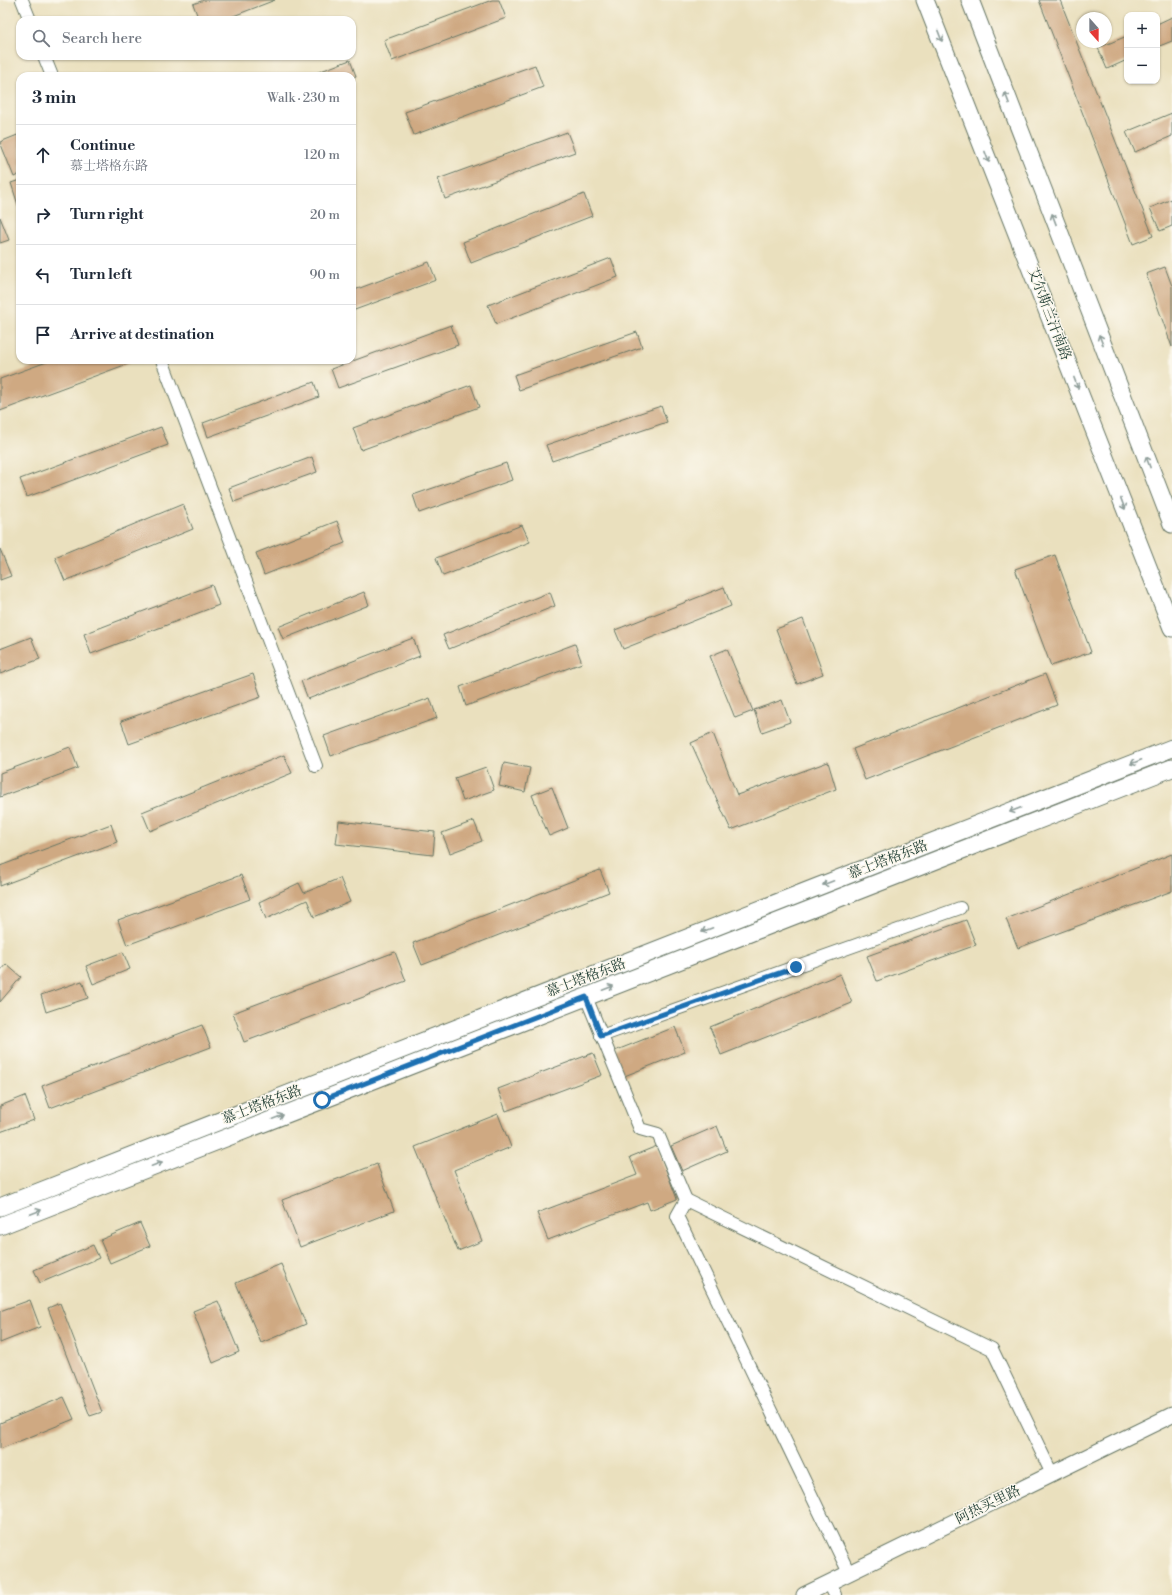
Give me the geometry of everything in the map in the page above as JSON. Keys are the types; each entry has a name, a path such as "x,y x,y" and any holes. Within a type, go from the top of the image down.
{"main road":[{"name":"艾尔斯兰汗南路","path":"925,0 1172,628"},
{"path":"970,0 1172,524"},
{"name":"慕士塔格东路","path":"0,1207 1172,748"},
{"name":"慕士塔格东路","path":"0,1226 1172,768"}],"street":[{"path":"22,0 28,16"},
{"path":"46,60 50,72"},
{"path":"164,364 316,766"},
{"path":"601,1036 960,908"},
{"path":"586,997 640,1129 658,1134 686,1200 992,1349 1052,1474"},
{"path":"686,1200 677,1216 849,1573"},
{"name":"阿热买里路","path":"804,1595 832,1589 849,1573 1172,1415"}],"building":[{"path":"204,0 275,0 233,16 198,16 193,4"},
{"path":"492,0 499,0 506,18 392,61 384,40"},
{"path":"1039,0 1060,0 1076,41 1076,48 1079,48 1153,236 1133,244"},
{"path":"1172,17 1172,41 1160,46 1160,23"},
{"path":"1124,37 1124,61 1107,69 1098,48 1112,48 1112,42"},
{"path":"350,60 354,72 318,72"},
{"path":"535,65 543,87 414,135 405,112"},
{"path":"1172,113 1172,136 1135,152 1126,132"},
{"path":"567,132 575,152 445,199 438,179"},
{"path":"16,136 16,176 14,177 0,142"},
{"path":"16,181 16,199 11,183"},
{"path":"584,194 592,216 471,263 463,242"},
{"path":"1172,199 1172,226 1160,231 1150,208"},
{"path":"0,217 9,240 0,243"},
{"path":"611,258 618,277 496,324 488,305"},
{"path":"429,262 436,280 356,310 356,289"},
{"path":"1165,267 1172,286 1172,347 1146,274"},
{"path":"451,325 458,345 338,388 331,369 345,364 356,364 356,360"},
{"path":"637,332 642,347 519,390 514,375"},
{"path":"41,364 127,364 0,411 0,379"},
{"path":"314,382 319,397 208,437 203,423"},
{"path":"471,385 479,407 361,450 353,428"},
{"path":"661,406 667,422 552,461 546,445"},
{"path":"161,427 168,445 27,497 20,479"},
{"path":"312,457 317,472 234,502 229,488"},
{"path":"506,463 512,480 419,513 413,495"},
{"path":"183,504 193,529 65,581 55,557"},
{"path":"337,521 345,543 264,575 256,553"},
{"path":"522,525 530,542 443,576 436,558"},
{"path":"0,549 11,576 0,580"},
{"path":"1055,555 1091,652 1051,666 1015,569"},
{"path":"212,585 219,605 91,654 84,634"},
{"path":"724,587 731,606 623,649 615,630"},
{"path":"364,592 369,605 283,639 278,627"},
{"path":"550,592 555,606 449,649 443,635"},
{"path":"803,619 823,674 797,684 776,629"},
{"path":"31,637 40,659 0,674 0,649"},
{"path":"413,638 420,656 308,699 301,681"},
{"path":"575,644 582,663 466,706 460,687"},
{"path":"727,649 753,711 735,718 710,656"},
{"path":"253,674 261,697 129,744 121,721"},
{"path":"1045,674 1057,705 865,780 853,749"},
{"path":"430,698 437,718 331,756 324,736"},
{"path":"782,700 790,722 762,732 754,710"},
{"path":"713,733 737,795 828,762 836,789 731,830 691,743"},
{"path":"70,747 78,768 0,797 0,773"},
{"path":"284,755 292,773 150,831 142,812"},
{"path":"504,763 530,768 525,792 499,786"},
{"path":"486,767 494,790 463,801 455,778"},
{"path":"552,787 568,828 549,836 532,795"},
{"path":"339,821 435,832 433,855 336,844"},
{"path":"474,821 482,841 450,853 442,833"},
{"path":"111,824 117,842 0,886 0,866"},
{"path":"1172,854 1172,891 1018,948 1006,919"},
{"path":"600,870 609,892 422,965 413,943"},
{"path":"241,875 250,899 127,945 118,920"},
{"path":"340,878 350,902 314,917 307,900 266,919 259,902 299,883 304,893"},
{"path":"966,920 976,945 877,981 867,956"},
{"path":"123,952 130,969 93,984 86,966"},
{"path":"395,952 406,981 244,1042 233,1013"},
{"path":"6,964 21,977 0,1002 0,971"},
{"path":"840,974 852,1003 721,1055 710,1027"},
{"path":"82,981 88,998 46,1012 41,995"},
{"path":"202,1025 211,1047 50,1108 42,1086"},
{"path":"675,1027 685,1052 622,1077 612,1052"},
{"path":"593,1053 602,1075 506,1111 498,1089"},
{"path":"25,1096 34,1120 0,1132 0,1106"},
{"path":"498,1114 511,1147 454,1170 482,1241 458,1251 415,1147"},
{"path":"717,1126 727,1151 682,1171 671,1146"},
{"path":"657,1146 677,1199 650,1210 647,1202 548,1240 537,1213 637,1175 630,1157"},
{"path":"377,1164 394,1211 300,1247 282,1200"},
{"path":"140,1223 150,1246 110,1263 100,1240"},
{"path":"93,1245 99,1258 40,1283 34,1270"},
{"path":"281,1264 306,1324 261,1343 236,1283"},
{"path":"30,1300 40,1327 0,1343 0,1311"},
{"path":"218,1301 239,1352 213,1363 193,1311"},
{"path":"60,1303 102,1412 90,1416 48,1308"},
{"path":"64,1397 74,1419 0,1449 0,1423"}],"route":[{"path":"322,1100 586,997 601,1036 796,967"}]}
